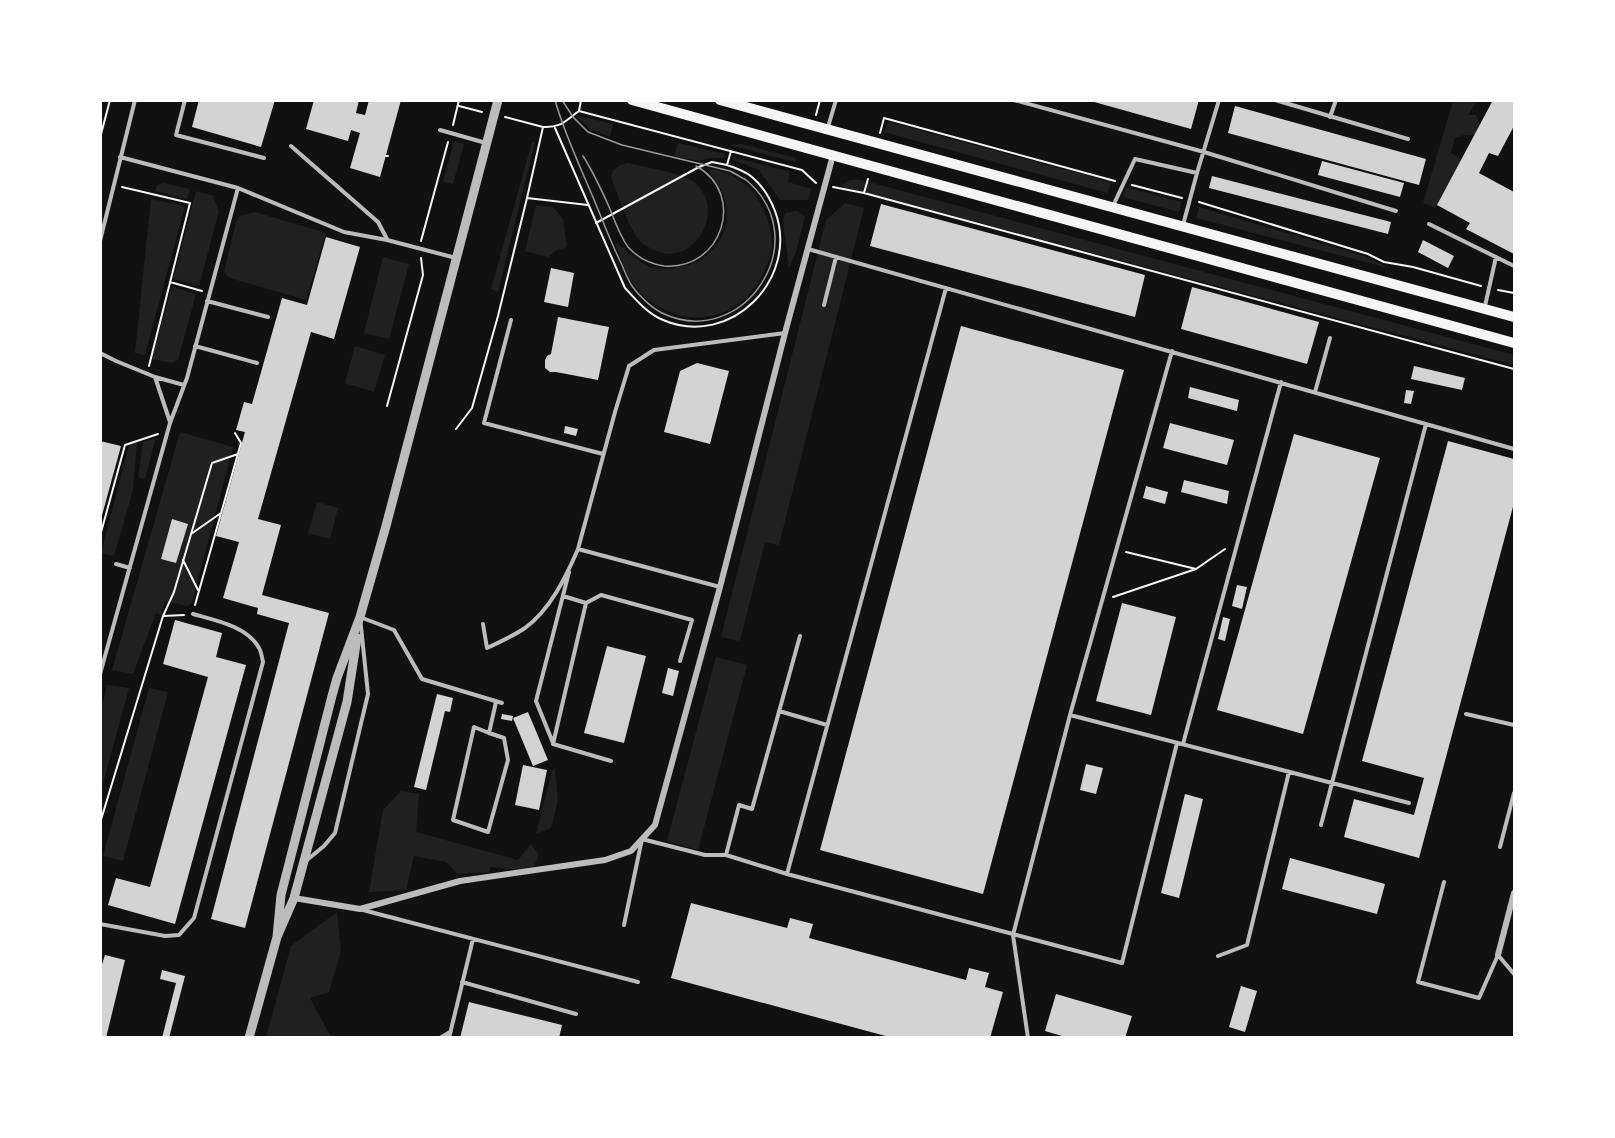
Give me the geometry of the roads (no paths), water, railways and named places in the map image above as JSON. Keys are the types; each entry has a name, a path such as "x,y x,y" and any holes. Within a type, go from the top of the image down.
{"main road":[{"path":"632,100 1515,343"},
{"path":"720,100 744,104 833,132 1515,317"},
{"path":"833,132 833,155"}],"street":[{"path":"277,937 281,895 337,678 360,617 498,100"},
{"path":"285,880 286,889 294,897 360,909 460,881 605,860 631,851 655,825 833,155"},
{"path":"249,1038 277,937 294,897 302,864 311,851 347,702 360,617"},
{"path":"333,696 341,690 347,702"},
{"path":"1498,956 1515,892"}],"lane":[{"path":"100,241 135,100"},
{"path":"185,100 176,135 264,158"},
{"path":"833,132 836,100"},
{"path":"1014,100 1204,152 1396,211"},
{"path":"1182,226 1218,100"},
{"path":"1275,100 1408,139"},
{"path":"1330,117 1336,100"},
{"path":"440,130 487,143"},
{"path":"291,146 378,222 387,240"},
{"path":"120,157 238,188 344,232 387,240 457,258"},
{"path":"1112,207 1135,159 1197,173"},
{"path":"100,674 170,423 184,385 238,188"},
{"path":"1429,224 1515,266"},
{"path":"807,249 1515,449"},
{"path":"824,305 836,257"},
{"path":"1484,308 1496,257"},
{"path":"787,874 946,288"},
{"path":"207,301 268,317"},
{"path":"511,320 484,423 603,454"},
{"path":"483,624 487,648 526,627 555,595 578,549 629,366 654,350 785,333"},
{"path":"1315,392 1330,338"},
{"path":"195,346 257,363"},
{"path":"1028,1038 1012,934 1070,715 1172,351"},
{"path":"100,353 146,374 184,385"},
{"path":"155,377 170,423"},
{"path":"1183,744 1281,382"},
{"path":"1321,825 1426,424"},
{"path":"578,549 720,587"},
{"path":"116,564 130,568"},
{"path":"553,744 536,701 571,565"},
{"path":"563,596 586,603 601,595 692,620 680,661"},
{"path":"553,744 586,603"},
{"path":"100,924 165,936 179,935 194,918 263,662 259,648 246,634 223,623 193,614"},
{"path":"297,835 301,849 311,851 324,846 334,833 368,694 360,617 394,630 422,679 502,703"},
{"path":"726,855 739,805 752,809 800,636"},
{"path":"489,733 496,702"},
{"path":"779,711 827,724"},
{"path":"1466,714 1515,725"},
{"path":"1070,715 1409,803"},
{"path":"474,726 489,733 504,738 508,760 488,832 453,820 474,726"},
{"path":"624,925 642,839 705,855 726,855 787,874 1122,963 1177,743"},
{"path":"553,744 611,761"},
{"path":"1218,956 1247,945 1289,772"},
{"path":"1500,847 1515,793"},
{"path":"1444,882 1418,982 1479,998 1498,956 1515,974"},
{"path":"360,909 638,982"},
{"path":"449,1038 473,939"},
{"path":"462,982 576,1014"},
{"path":"440,1038 450,1032"}],"tram line":[{"path":"555,100 568,139 611,242 629,281 638,294 662,313 692,321 719,317 743,304 761,284 772,259 775,232 766,205 746,180 730,171 622,145 588,132 573,117 562,100"},
{"path":"583,156 598,182 620,234 628,247 644,259 664,266 684,264 701,256 713,244 721,228 724,211 721,194 712,179 696,166"}]}
